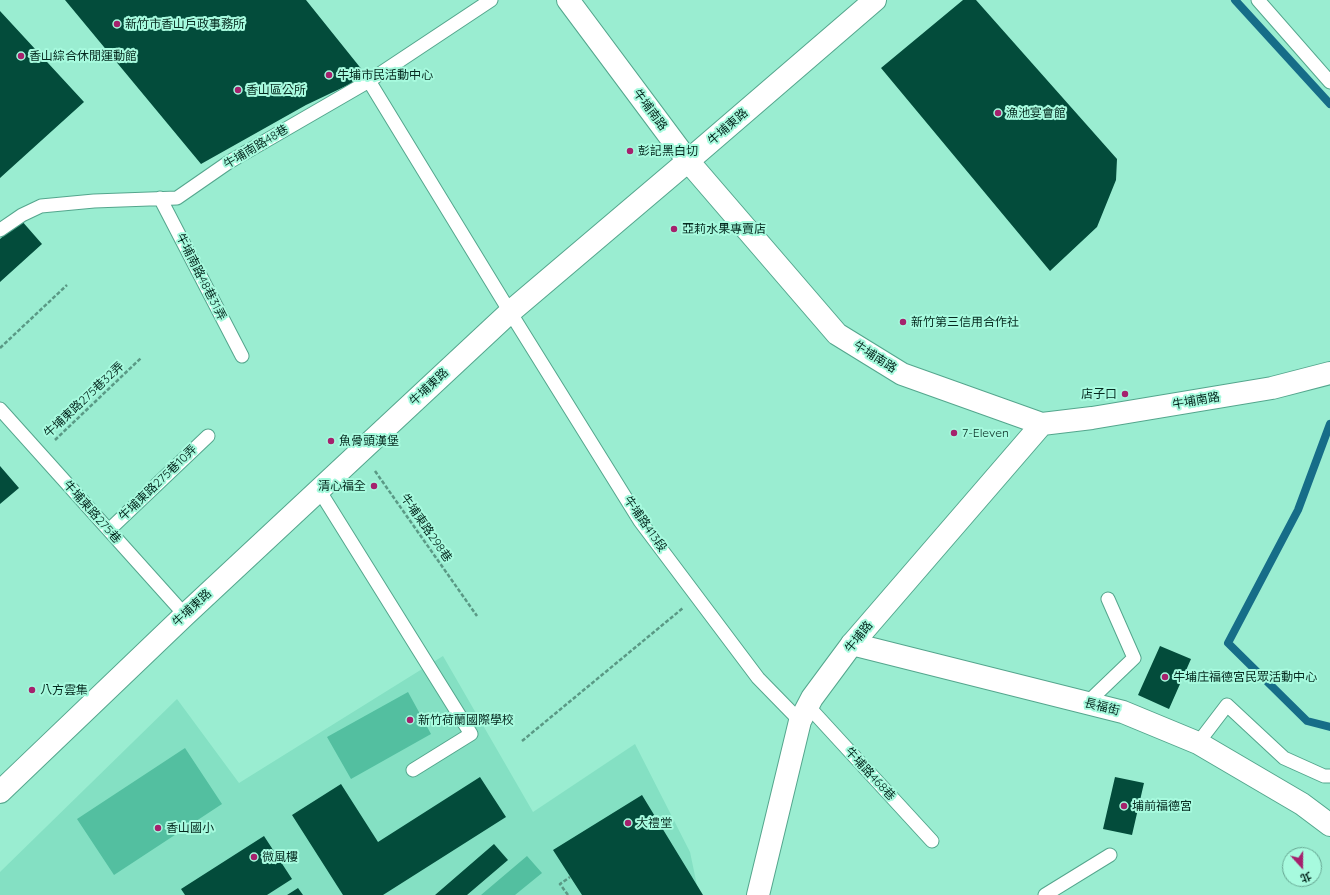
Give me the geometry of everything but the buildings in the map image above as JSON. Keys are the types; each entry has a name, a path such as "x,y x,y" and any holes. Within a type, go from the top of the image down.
{"street":[{"name":"牛埔南路","path":"568,0 688,161 837,334 902,374 1042,424 1092,418 1272,388 1330,373"},
{"name":"牛埔東路","path":"0,792 185,615 510,312 875,0"},
{"name":"牛埔路","path":"758,895 804,714 812,698 852,644 1042,424"},
{"name":"長福街","path":"852,644 1124,712 1198,743 1302,804 1330,825"}],"lane":[{"name":"牛埔南路48巷","path":"0,230 22,215 41,206 177,198 229,162 369,81 492,0"},
{"path":"1258,0 1330,82"},
{"name":"牛埔路413段","path":"369,81 640,521 758,678 804,714"},
{"name":"牛埔南路48巷31弄","path":"160,198 242,356"},
{"name":"牛埔東路275巷","path":"0,409 185,615"},
{"name":"牛埔東路275巷10弄","path":"109,530 208,436"},
{"path":"319,490 471,734 413,770"},
{"path":"1087,703 1134,658 1108,599"},
{"path":"1198,743 1227,705 1284,758 1324,776 1330,776"},
{"name":"牛埔路468巷","path":"804,714 932,841"},
{"path":"1045,895 1110,855"}],"path":[{"path":"0,348 67,285"},
{"name":"牛埔東路275巷32弄","path":"40,454 141,358"},
{"name":"牛埔東路298巷","path":"361,451 477,616"},
{"path":"522,741 697,596"},
{"path":"568,895 560,884 570,877"}],"shaded area":[{"path":"443,656 533,812 635,744 690,852 699,895 0,895 0,872 177,699 239,783"},
{"path":"408,692 431,734 351,779 327,737"},
{"path":"185,748 222,804 114,875 77,819"},
{"path":"527,856 542,873 515,895 481,895"}],"waterway":[{"path":"1235,0 1330,104"},
{"path":"1330,424 1298,510 1228,643 1307,721 1330,727"}],"place":[{"name":"新竹市香山戶政事務所","path":"117,24"},
{"name":"香山綜合休閒運動館","path":"21,56"},
{"name":"牛埔市民活動中心","path":"329,75"},
{"name":"香山區公所","path":"238,90"},
{"name":"漁池宴會館","path":"998,113"},
{"name":"彭記黑白切","path":"630,151"},
{"name":"亞莉水果專賣店","path":"674,229"},
{"name":"新竹第三信用合作社","path":"903,322"},
{"name":"店子口","path":"1125,394"},
{"name":"7-Eleven","path":"954,433"},
{"name":"魚骨頭漢堡","path":"331,441"},
{"name":"清心福全","path":"374,486"},
{"name":"牛埔庄福德宮民眾活動中心","path":"1165,677"},
{"name":"八方雲集","path":"32,690"},
{"name":"新竹荷蘭國際學校","path":"410,720"},
{"name":"埔前福德宮","path":"1124,806"},
{"name":"大禮堂","path":"628,823"},
{"name":"香山國小","path":"158,828"},
{"name":"微風樓","path":"254,857"}]}
